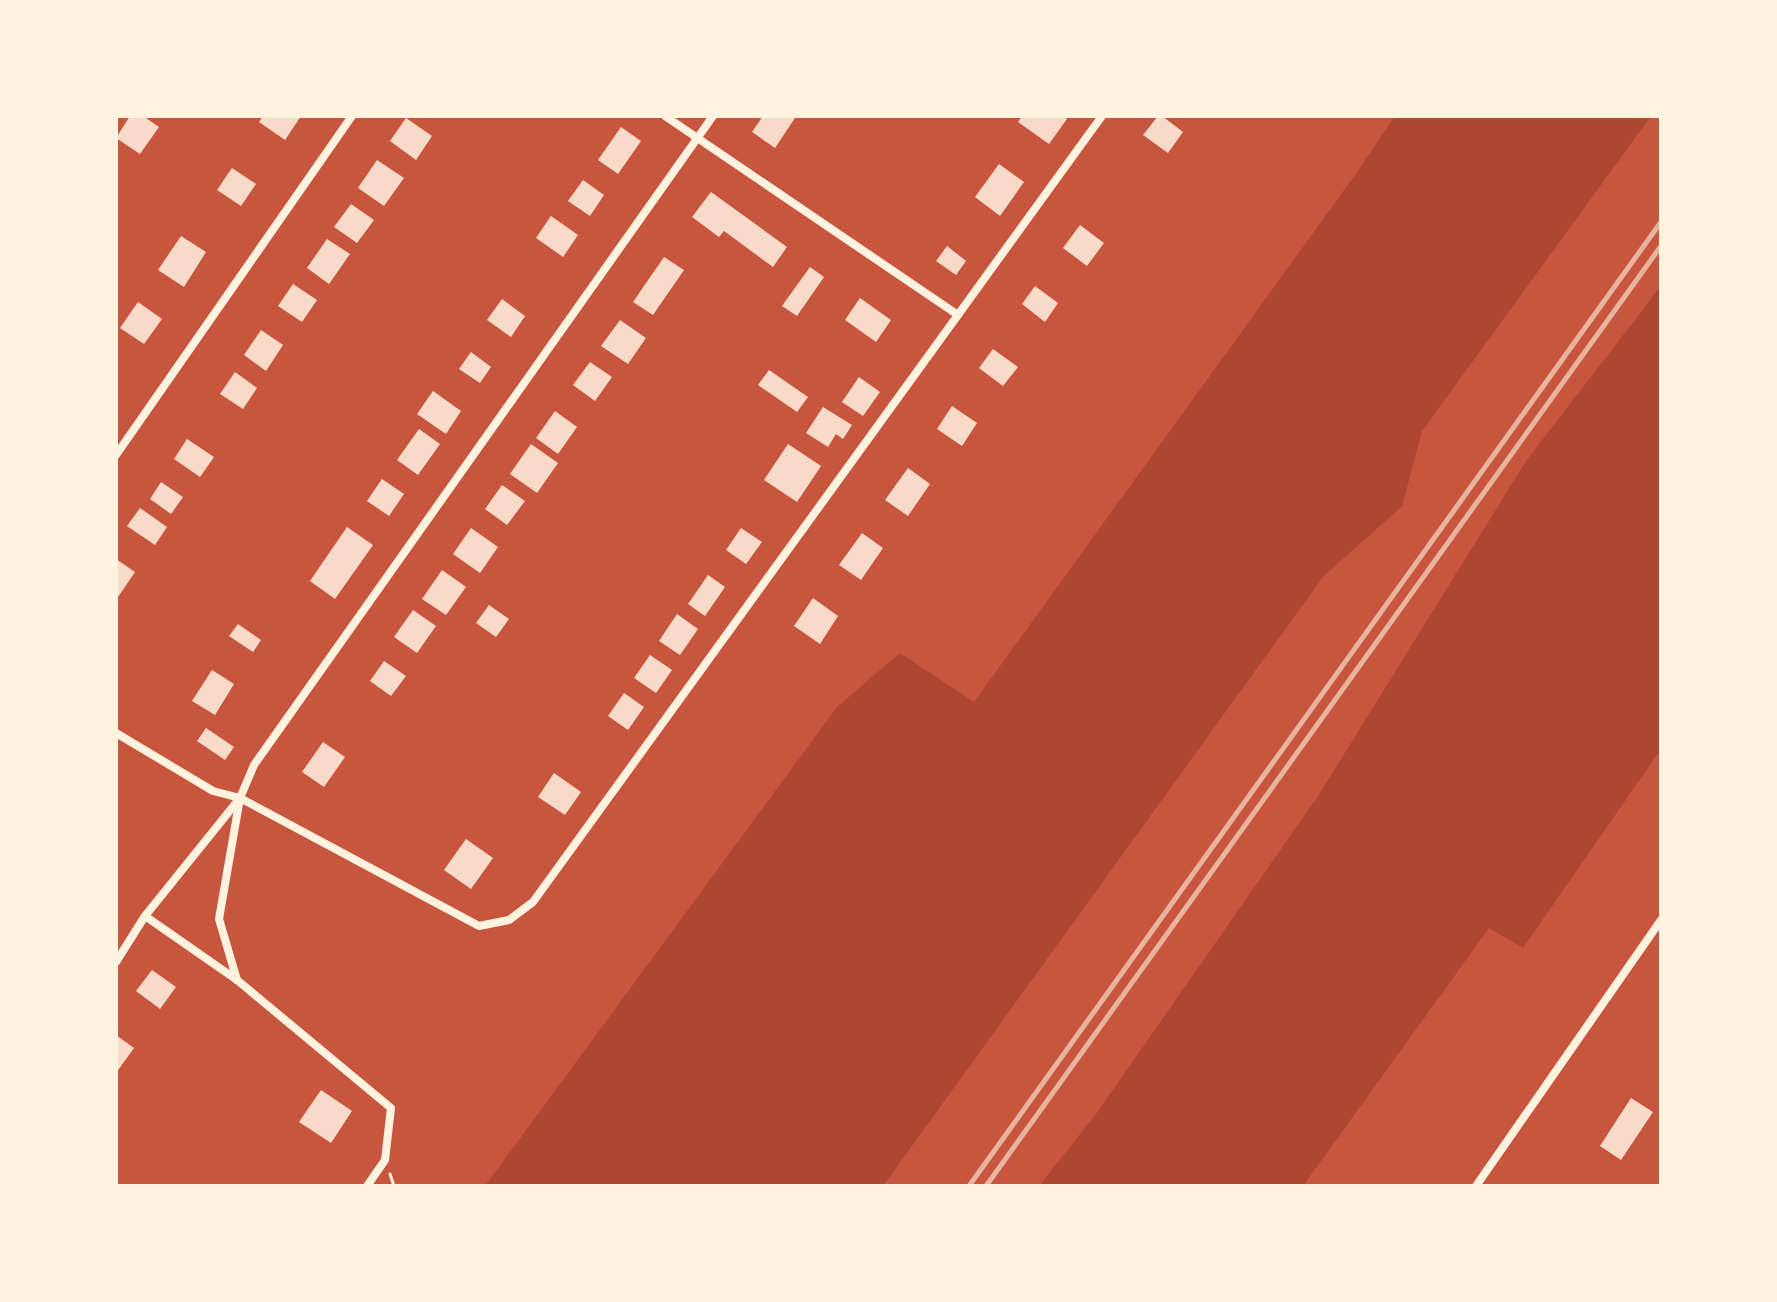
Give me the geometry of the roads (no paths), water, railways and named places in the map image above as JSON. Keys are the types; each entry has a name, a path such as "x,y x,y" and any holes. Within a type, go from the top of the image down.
{"street":[{"path":"116,455 352,116"},
{"path":"665,116 958,315"},
{"path":"237,980 219,919 240,798 254,765 713,116"},
{"path":"116,733 213,791 240,798 479,926 509,920 533,902 1102,116"},
{"path":"116,962 145,916 240,798"},
{"path":"145,916 237,980 391,1108 385,1160 367,1186"},
{"path":"1476,1186 1661,920"}],"railway":[{"path":"969,1186 1661,222"},
{"path":"986,1186 1661,246"}]}
